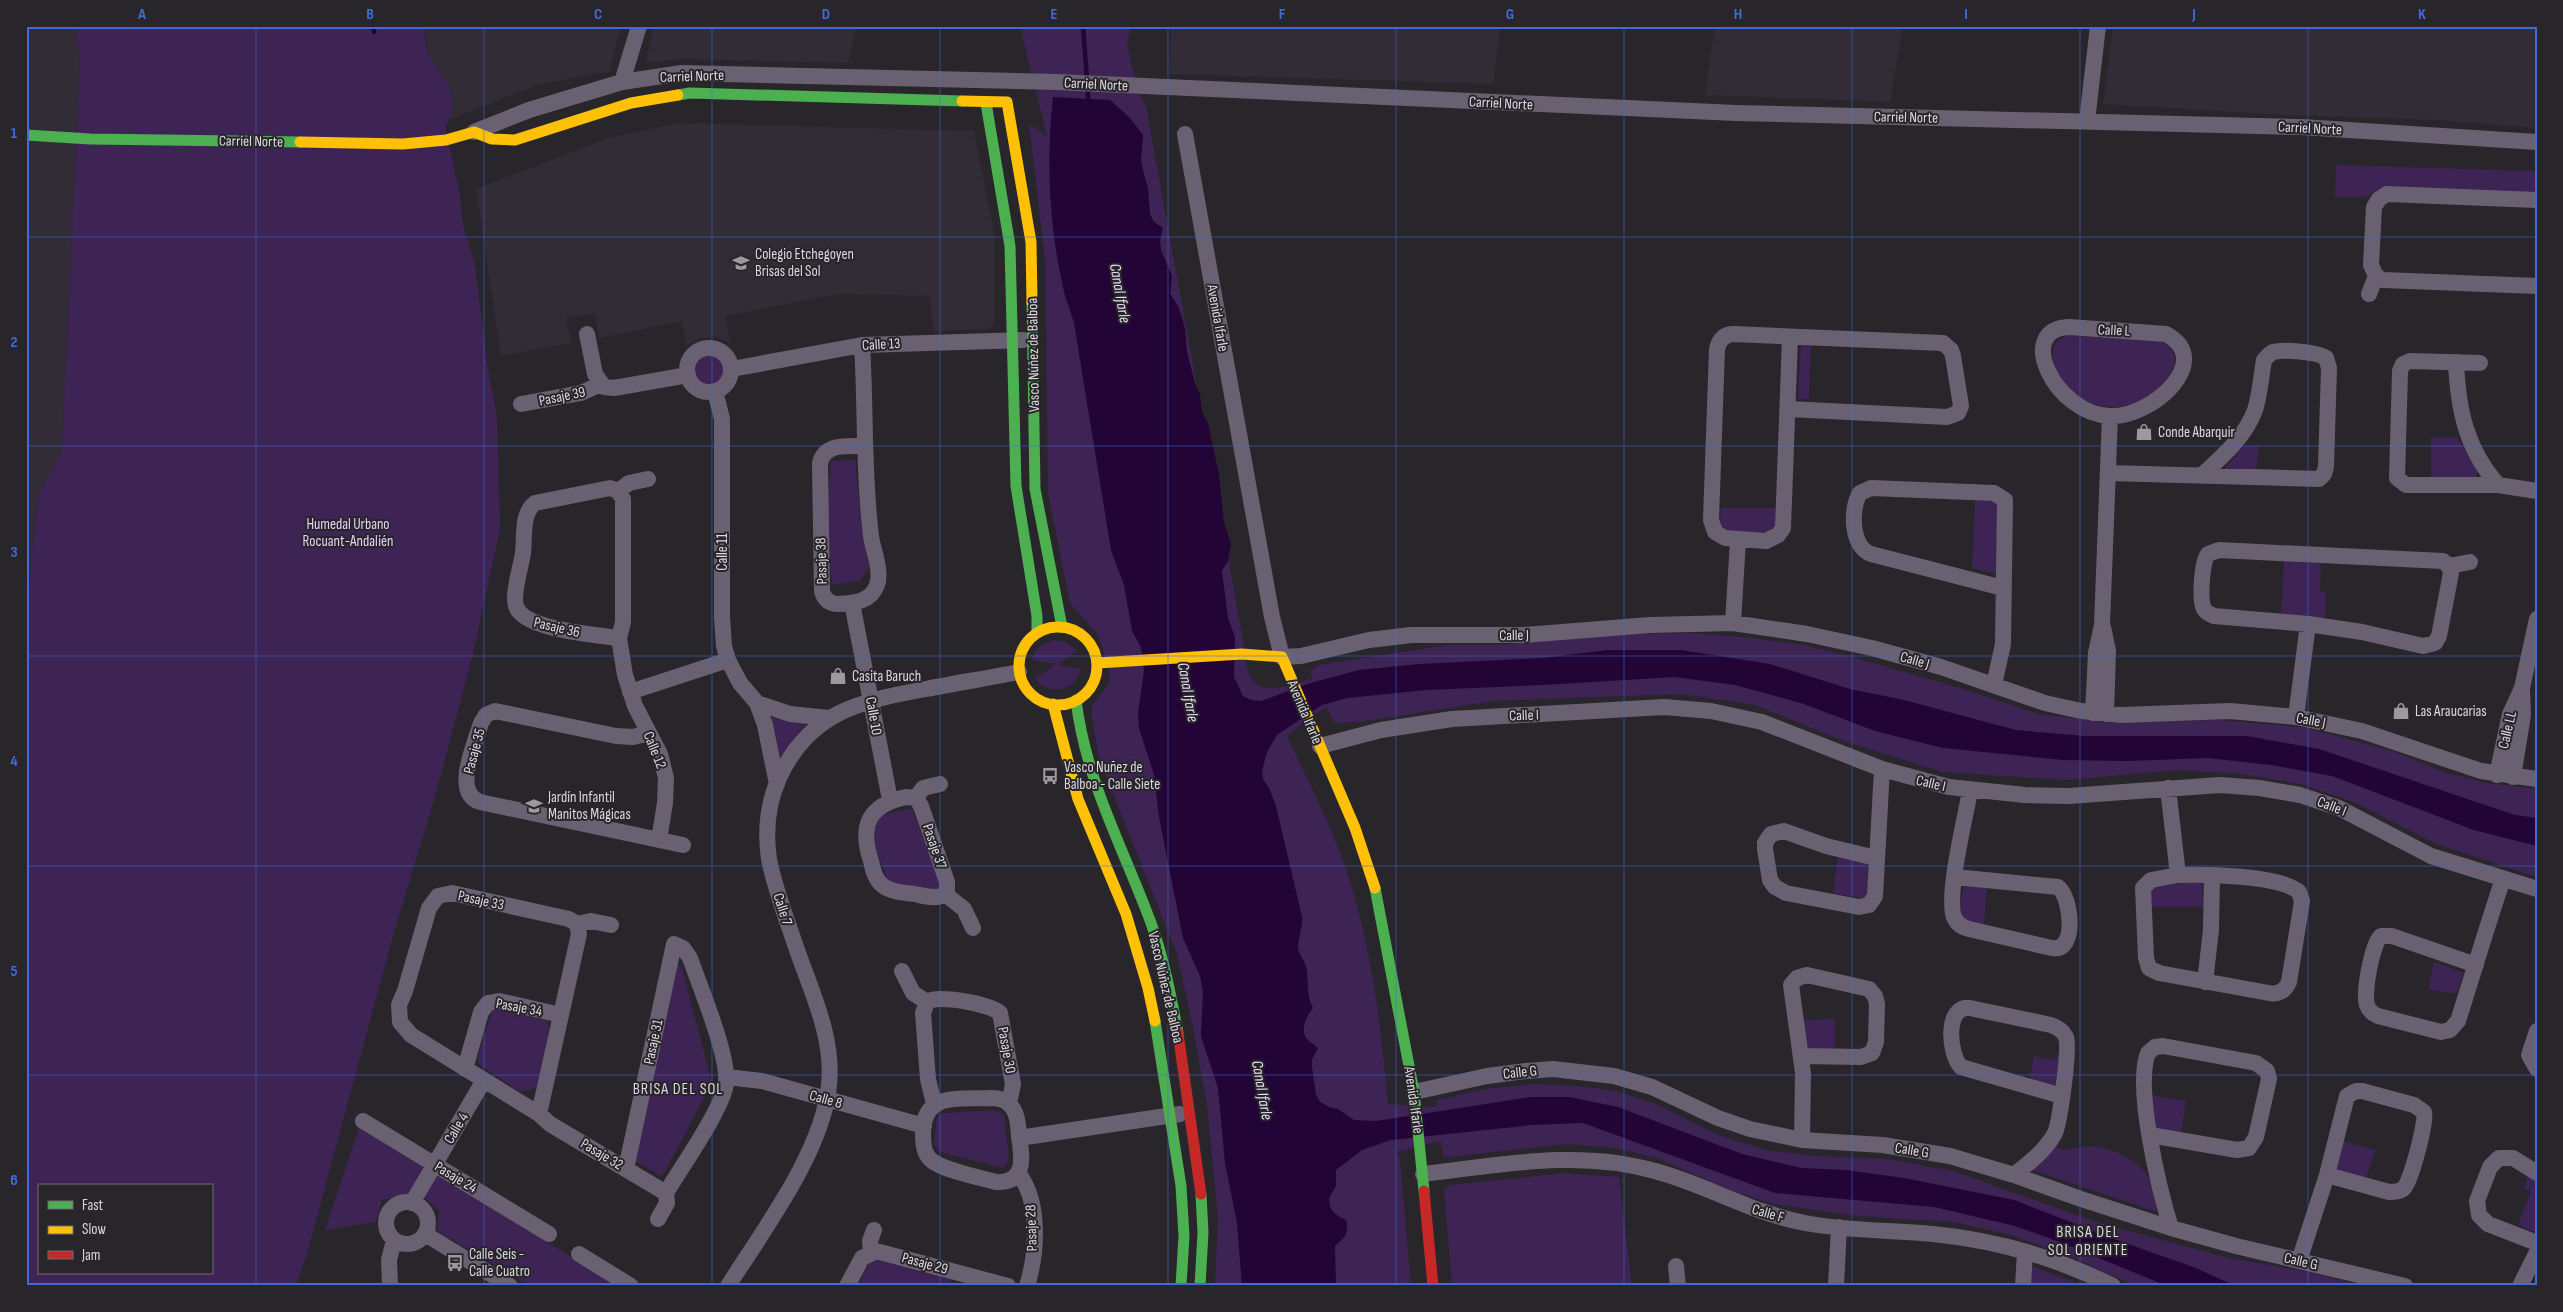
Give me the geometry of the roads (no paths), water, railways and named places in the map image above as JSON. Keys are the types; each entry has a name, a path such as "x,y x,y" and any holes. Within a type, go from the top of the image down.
{"street":[{"path":"622,82 639,26"},
{"path":"2087,121 2098,26"},
{"name":"Carriel Norte","path":"26,135 90,139 403,144 446,140 474,132 530,110 622,82 682,73 1056,82 1736,113 2301,127 2537,142"},
{"name":"Vasco Núñez de Balboa","path":"1003,82 1030,235 1035,489 1062,627"},
{"name":"Carriel Norte","path":"474,132 492,139 515,140 630,104 690,93 986,103 1007,102"},
{"name":"Vasco Núñez de Balboa","path":"986,103 1008,228 1016,486 1037,616 1037,633"},
{"name":"Avenida Ifarle","path":"1185,134 1272,618 1282,657 1364,850 1379,900 1415,1098 1434,1286"},
{"path":"2537,200 2392,194 2382,196 2376,203 2374,211 2371,265 2376,276 2383,280 2537,286"},
{"path":"2369,294 2376,276"},
{"name":"Calle L","path":"2069,327 2160,332 2172,337 2178,343 2182,362 2179,376 2171,389 2146,408 2123,415 2110,416 2087,411 2077,406 2067,399 2052,381 2043,354 2046,341 2054,331 2069,327"},
{"path":"587,334 595,374 601,384 614,388 688,375"},
{"path":"1788,409 1948,417 1958,413 1961,406 1953,356 1948,346 1943,343 1730,334 1722,338 1718,345 1711,525 1721,537 1738,540 1772,539 1782,528 1790,337"},
{"name":"Calle 13","path":"732,369 862,345 1032,340"},
{"path":"852,603 863,600 873,593 878,574 869,518 864,446 866,419 862,345"},
{"path":"703,348 717,349 728,357 732,369 726,386 716,391 698,389 688,375 688,362 697,351 703,348"},
{"path":"2108,473 2316,480 2322,477 2326,467 2329,368 2326,358 2317,354 2278,352 2268,356 2264,360 2258,397 2250,420 2235,442 2202,475"},
{"path":"2480,363 2410,361 2401,367 2397,478 2406,485 2498,485 2537,491"},
{"path":"2456,362 2460,407 2467,436 2480,463 2498,485"},
{"name":"Pasaje 39","path":"522,404 581,393 601,384"},
{"name":"Calle 11","path":"716,391 722,419 722,632 728,660 740,682 757,703 770,745 776,784"},
{"path":"2100,713 2108,651 2102,625 2110,416"},
{"name":"Pasaje 38","path":"852,603 831,603 825,599 822,592 820,463 823,454 831,448 864,446"},
{"name":"Pasaje 36","path":"619,638 574,632 528,620 518,612 515,603 526,516 530,507 541,500 606,488 618,491 629,482 648,479"},
{"path":"1994,685 2003,650 2003,588 2007,509 2003,497 1994,493 1872,488 1860,493 1856,504 1855,534 1863,550 1871,554 2003,588"},
{"path":"618,491 623,499 624,508 623,622 619,638"},
{"path":"1733,624 1738,540"},
{"path":"2449,566 2451,577 2439,636 2431,645 2423,646 2362,632 2308,624 2210,614 2202,603 2203,565 2206,557 2211,552 2219,550 2440,560 2449,566 2470,562"},
{"name":"Calle 10","path":"852,603 890,800"},
{"name":"Calle LL","path":"2505,776 2524,715 2522,688 2537,619"},
{"name":"Calle J","path":"1282,657 1294,657 1369,640 1412,635 1523,635 1650,624 1733,624 1807,634 1872,648 2045,702 2100,713 2230,711 2296,717 2362,731 2465,767 2505,776 2537,779"},
{"path":"2296,717 2308,624"},
{"path":"1062,627 1075,631 1086,639 1093,650 1096,663 1095,676 1090,687 1076,700 1053,704 1041,701 1030,694 1023,684 1019,672 1022,650 1037,633 1049,628 1062,627"},
{"name":"Calle 12","path":"619,638 630,692 660,754 666,778 666,803 659,840"},
{"path":"1096,663 1242,654 1282,657"},
{"path":"630,692 728,660"},
{"name":"Calle 7","path":"728,1286 812,1147 824,1117 827,1100 830,1066 826,1036 778,894 769,858 768,820 776,784 797,747 829,718 857,704 1019,672"},
{"name":"Vasco Núñez de Balboa","path":"1076,700 1082,742 1097,797 1144,904 1158,944 1178,1030 1203,1207 1203,1257 1200,1286"},
{"path":"757,703 790,714 829,718"},
{"name":"Vasco Núñez de Balboa","path":"1053,704 1078,799 1138,950 1156,1026 1171,1116 1183,1212 1181,1286"},
{"name":"Calle I","path":"1320,746 1381,730 1452,719 1642,708 1686,708 1736,715 1762,722 1882,769 1927,783 1970,790 2025,795 2069,796 2201,785 2238,786 2300,795 2339,808 2431,856 2537,889"},
{"name":"Pasaje 35","path":"649,733 624,737 495,711 486,715 481,723 465,784 468,794 480,802 683,846"},
{"path":"1876,858 1826,846 1784,830 1771,834 1765,843 1770,880 1780,891 1863,907 1872,902 1875,896 1882,769"},
{"path":"940,784 923,788 916,798 906,797 890,800 872,814 865,834 866,848 877,880 892,890 933,898 945,894 964,909 973,928"},
{"path":"2168,788 2178,875"},
{"path":"1955,877 2058,887 2064,892 2067,900 2069,935 2067,943 2060,948 2052,948 1964,928 1957,922 1953,913 1955,877 1970,790"},
{"name":"Pasaje 37","path":"916,798 920,803 947,882 945,894"},
{"path":"2178,875 2212,875 2259,880 2292,887 2299,892 2302,901 2289,982 2284,989 2273,994 2159,973 2150,968 2147,963 2143,888 2151,880 2178,875"},
{"path":"2205,982 2211,930 2212,875"},
{"path":"2476,965 2392,936 2381,936 2374,945 2366,1005 2378,1016 2441,1032 2450,1030 2458,1021 2504,879"},
{"name":"Pasaje 33","path":"465,1069 406,1032 400,1022 399,1005 406,991 429,908 438,896 452,893 569,919 577,924 591,921 611,925"},
{"path":"465,1069 539,1114 579,934 577,924"},
{"name":"Pasaje 31","path":"626,1169 674,944 683,948 690,958 722,1052 727,1076"},
{"path":"902,971 913,993 927,1002 924,1009 924,1022 929,1086 934,1104"},
{"path":"1802,1056 1861,1057 1872,1053 1876,1042 1877,1004 1872,992 1862,986 1807,975 1794,981 1790,989 1802,1056 1804,1090 1802,1140"},
{"name":"Pasaje 30","path":"927,1002 936,998 988,1006 1000,1013 1013,1084 1009,1104"},
{"name":"Pasaje 34","path":"465,1069 482,1012 488,1003 500,1001 561,1015"},
{"path":"2014,1175 2040,1152 2054,1134 2059,1121 2062,1096 2067,1043 2060,1029 1970,1008 1961,1008 1955,1014 1952,1022 1952,1050 1954,1059 1961,1067 2062,1096"},
{"path":"2537,1031 2529,1055 2537,1070"},
{"path":"2150,1135 2237,1150 2249,1148 2256,1137 2269,1079 2267,1071 2256,1063 2164,1046 2155,1047 2148,1053 2146,1062 2146,1101 2150,1135 2159,1187 2171,1228"},
{"name":"Calle G","path":"1415,1098 1487,1076 1526,1071 1552,1069 1614,1076 1652,1087 1738,1126 1802,1140 1883,1145 1922,1151 1980,1164 2171,1228 2405,1286"},
{"path":"658,1218 667,1203 666,1193 720,1101 727,1076"},
{"name":"Calle 8","path":"727,1076 762,1080 924,1126"},
{"name":"Calle 4","path":"412,1203 484,1080"},
{"path":"2299,1261 2327,1175 2344,1101 2351,1093 2362,1091 2418,1106 2424,1112 2425,1124 2407,1183 2400,1191 2389,1192 2327,1175"},
{"path":"991,1098 1001,1099 1009,1104 1016,1114 1020,1138 1022,1162 1018,1173 1007,1181 996,1182 932,1161 925,1150 924,1126 928,1111 934,1104 945,1100 991,1098"},
{"path":"1020,1138 1191,1113"},
{"name":"Pasaje 32","path":"539,1114 550,1124 666,1193"},
{"name":"Pasaje 24","path":"363,1121 549,1234"},
{"name":"Calle F","path":"1423,1174 1562,1158 1612,1161 1679,1178 1768,1214 1806,1223 1953,1237 2025,1252 2082,1272 2113,1286"},
{"path":"2537,1173 2513,1158 2499,1158 2490,1168 2477,1206 2479,1216 2488,1224 2537,1243"},
{"name":"Pasaje 28","path":"1018,1173 1029,1192 1033,1218 1033,1256 1027,1286"},
{"path":"412,1203 422,1208 428,1217 425,1234 411,1244 402,1244 394,1240 386,1227 388,1213 399,1204 412,1203"},
{"path":"1836,1286 1839,1227"},
{"path":"847,1286 862,1258 870,1252 870,1241 874,1230"},
{"path":"425,1234 510,1286"},
{"path":"390,1286 389,1260 394,1240"},
{"name":"Pasaje 29","path":"870,1252 882,1251 1008,1286"},
{"path":"2023,1286 2025,1252"},
{"path":"2520,1286 2537,1252"},
{"path":"580,1254 632,1286"},
{"path":"1676,1266 1678,1286"}],"water":[{"name":"Canal Ifarle","path":"1053,97 1110,100 1130,118 1143,135 1141,162 1148,189 1150,214 1154,222 1163,228 1160,240 1161,250 1172,276 1170,293 1179,308 1185,328 1187,352 1200,395 1202,412 1208,423 1219,475 1224,522 1231,544 1228,561 1222,571 1228,618 1235,637 1234,677 1243,696 1251,700 1261,701 1307,684 1359,670 1420,664 1543,658 1608,650 1681,650 1770,664 1850,689 1904,700 2016,730 2085,736 2247,736 2319,749 2515,815 2537,818 2537,846 2474,830 2332,776 2271,765 2208,758 2128,761 2063,760 1943,748 1875,731 1801,703 1735,685 1674,677 1426,690 1348,698 1322,705 1277,735 1267,752 1262,771 1263,779 1269,788 1276,806 1302,917 1298,948 1306,966 1308,993 1313,1008 1305,1022 1304,1034 1318,1049 1312,1059 1316,1095 1320,1102 1329,1107 1338,1109 1354,1120 1376,1121 1531,1097 1569,1097 1618,1107 1742,1154 1801,1168 1845,1170 1904,1178 2014,1200 2114,1239 2196,1268 2235,1286 2167,1286 2060,1242 2015,1226 1934,1207 1775,1193 1583,1123 1532,1125 1391,1140 1362,1150 1336,1170 1336,1186 1329,1198 1332,1210 1346,1220 1347,1225 1345,1235 1335,1246 1336,1286 1242,1286 1237,1223 1225,1163 1218,1088 1201,1036 1203,991 1200,976 1183,938 1159,817 1154,775 1139,728 1138,713 1144,671 1141,647 1132,631 1124,585 1111,550 1074,323 1064,292 1058,264 1049,168"}],"waterway":[{"path":"373,26 374,32"},
{"path":"1083,26 1087,80"},
{"path":"1088,88 1088,99"}],"place":[{"name":"Colegio Etchegoyen Brisas del Sol","path":"741,263"},
{"name":"Conde Abarquir","path":"2144,432"},
{"name":"Casita Baruch","path":"838,676"},
{"name":"Las Araucarias","path":"2401,711"},
{"name":"Vasco Nuñez de Balboa - Calle Siete","path":"1050,776"},
{"name":"Jardín Infantil Manitos Mágicas","path":"534,806"},
{"name":"Calle Seis - Calle Cuatro","path":"455,1263"}],"district":[{"name":"BRISA DEL SOL","path":"678,1088"},
{"name":"BRISA DEL SOL ORIENTE","path":"2088,1240"}],"park label":[{"name":"Humedal Urbano Rocuant-Andalién","path":"348,532"}]}
